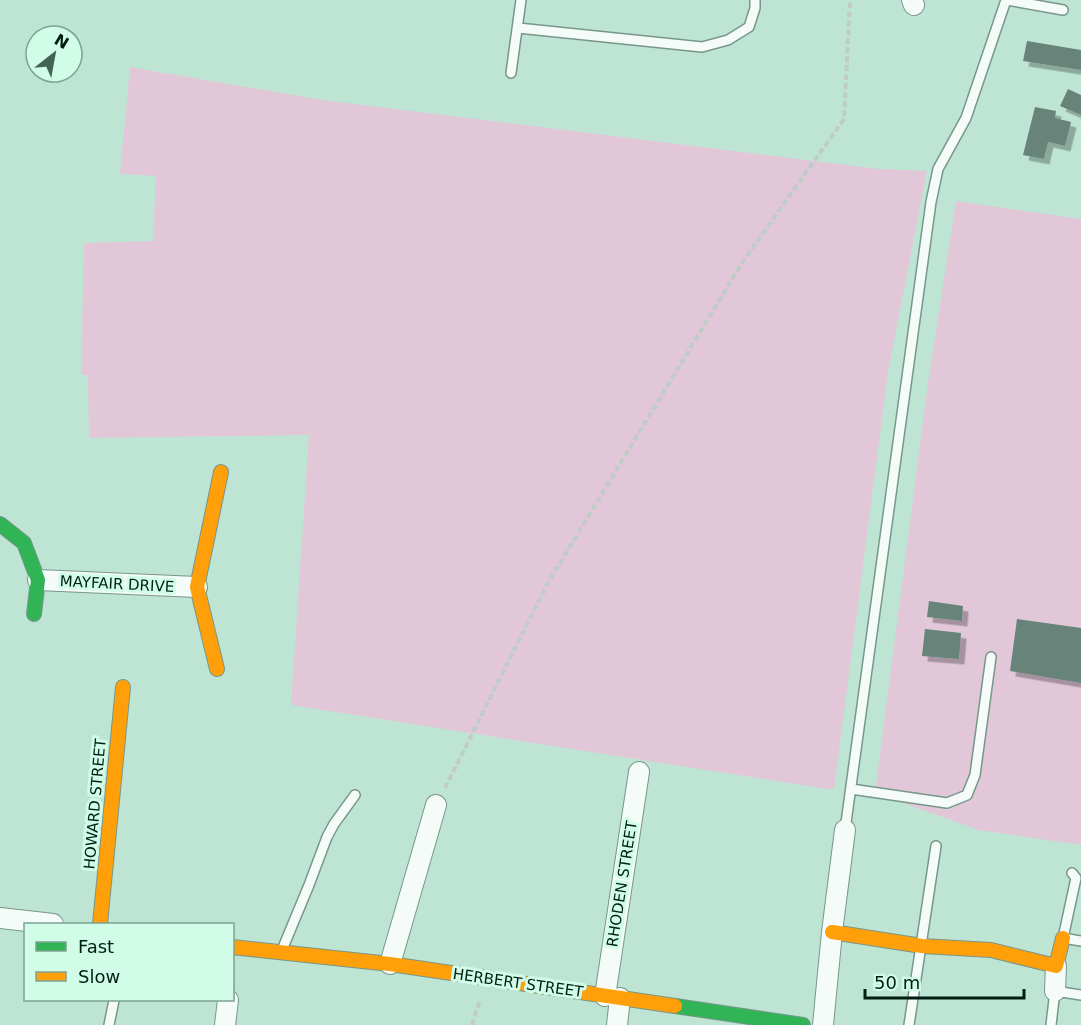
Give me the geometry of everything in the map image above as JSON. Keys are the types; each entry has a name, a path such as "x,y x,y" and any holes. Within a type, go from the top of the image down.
{"street":[{"path":"217,669 197,587 221,472"},
{"name":"MAYFAIR DRIVE","path":"0,525 24,543 38,580 34,614"},
{"name":"MAYFAIR DRIVE","path":"38,580 197,587"},
{"name":"HOWARD STREET","path":"100,923 123,687"},
{"name":"RHODEN STREET","path":"617,1025 613,997 639,772"},
{"path":"390,964 436,805"},
{"path":"823,1025 845,830"},
{"path":"0,918 44,923"},
{"path":"832,932 922,946 991,950 1056,966"},
{"path":"1055,991 1056,966 1063,938"},
{"name":"HERBERT STREET","path":"234,953 281,952 390,964 803,1025"},
{"path":"225,1025 228,1001"}],"lane":[{"path":"512,73 521,0"},
{"path":"518,27 702,47 728,40 749,27 755,0"},
{"path":"845,830 938,169 966,118 1006,0 1063,10"},
{"path":"851,789 947,803 967,795 975,774 991,657"},
{"path":"281,952 327,837 355,795"},
{"path":"909,1025 936,846"},
{"path":"1072,873 1076,878 1063,938 1081,940"},
{"path":"1051,1025 1055,991 1081,995"},
{"path":"109,1025 114,1001"}],"path":[{"path":"436,805 549,581 742,263 844,119 850,0"}],"shaded area":[{"path":"130,67 322,100 879,169 927,171 888,372 834,790 291,705 309,435 89,438 88,375 81,375 84,243 153,241 156,176 120,174"},
{"path":"956,201 1081,219 1081,845 979,830 875,793 928,383"}],"building":[{"path":"1027,41 1081,50 1081,70 1023,61"},
{"path":"1068,89 1081,95 1081,115 1060,106"},
{"path":"1035,107 1056,111 1055,118 1071,122 1065,146 1048,142 1044,159 1023,155"},
{"path":"929,601 963,606 962,621 927,617"},
{"path":"1017,619 1081,628 1081,683 1010,671"},
{"path":"925,629 961,633 959,659 922,656"}],"traffic: fast":[{"path":"0,524 24,543 38,580 34,614"},
{"path":"675,1006 803,1025"}],"traffic: slow":[{"path":"217,669 197,587 221,472"},
{"path":"100,923 123,687"},
{"path":"832,932 922,946 991,950 1056,966 1063,938"},
{"path":"234,947 390,964 675,1006"}]}
